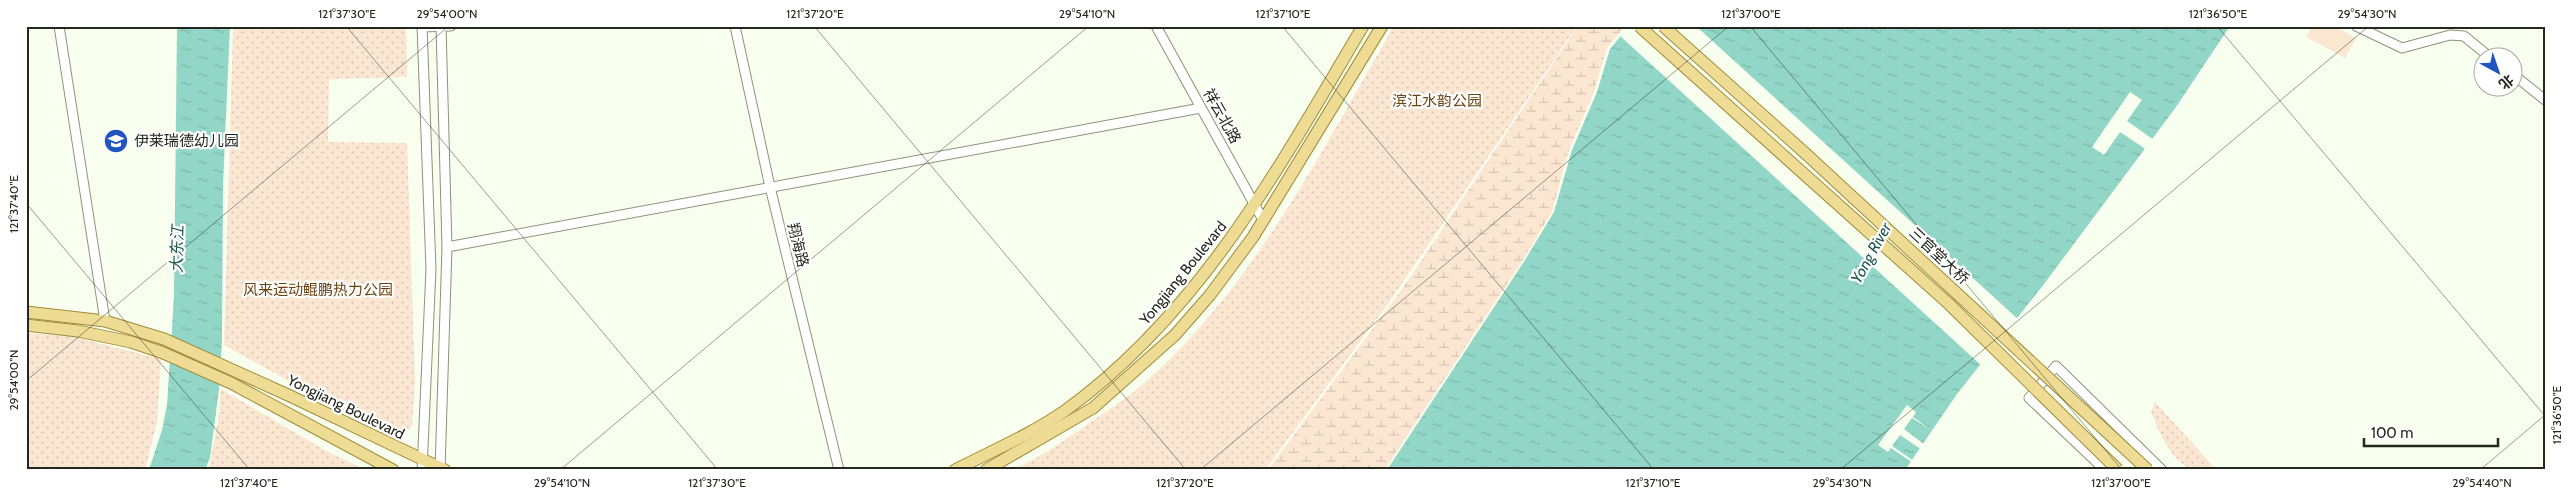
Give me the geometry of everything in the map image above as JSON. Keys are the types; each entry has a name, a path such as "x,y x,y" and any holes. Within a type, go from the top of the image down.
{"main road":[{"name":"Yongjiang Boulevard","path":"955,470 1064,411 1136,352 1180,304 1228,245 1363,26"},
{"name":"Yongjiang Boulevard","path":"986,470 1093,408 1176,335 1210,294 1263,220 1382,26"},
{"name":"三官堂大桥","path":"1639,26 1949,304 2118,470"},
{"name":"三官堂大桥","path":"1662,26 1805,153 2148,470"},
{"path":"26,312 106,321"},
{"name":"Yongjiang Boulevard","path":"106,321 171,342 235,370 422,465 441,469"},
{"name":"Yongjiang Boulevard","path":"26,325 78,331 131,342 171,356 231,383 393,470"}],"street":[{"path":"59,26 106,321"},
{"name":"翔海路","path":"735,26 770,188 839,470"},
{"name":"祥云北路","path":"1156,26 1263,220"},
{"path":"2356,26 2402,48 2450,35 2464,36 2479,48"},
{"path":"422,465 432,269 422,27 444,27 447,247 441,469"},
{"path":"2524,83 2545,100"},
{"path":"447,247 1201,108"},
{"path":"2104,470 2029,398 2056,366 2162,470"}],"green space":[{"name":"风来运动鲲鹏热力公园","path":"233,26 406,26 407,77 329,79 328,142 407,143 415,381 412,426 402,437 386,435 224,345"},
{"name":"滨江水韵公园","path":"1394,26 1577,26 1390,301 1265,470 1011,470 1053,448 1135,391 1176,352 1214,311 1280,220 1310,172"},
{"path":"1578,26 1625,26 1607,48 1594,92 1568,153 1552,212 1523,260 1388,465 1384,470 1268,470 1405,285"},
{"path":"2312,26 2334,26 2356,38 2345,58 2306,37"},
{"path":"26,333 75,337 161,359 157,423 145,470 26,470"},
{"path":"221,389 328,452 366,470 209,470 219,414"},
{"path":"2155,402 2215,468 2236,467 2256,470 2202,471 2190,469 2171,452 2166,444 2151,412"}],"water":[{"name":"大东江","path":"177,26 230,26 223,185 222,340 219,389 210,458 205,470 149,470 162,430 167,405 174,296"},
{"name":"Yong River","path":"1629,26 2230,26 2176,107 2041,288 1957,394 1905,470 1387,470 1525,260 1554,212 1572,150 1597,92 1610,49"}],"pier":[{"path":"1626,26 1696,26 2019,320 1982,366 1619,35"},
{"path":"2130,92 2142,100 2127,121 2154,140 2147,150 2120,132 2104,155 2092,147"},
{"path":"1907,405 1916,412 1913,417 1934,432 1912,418 1904,429 1925,445 1922,450 1900,435 1892,446 1914,461 1913,463 1891,448 1888,452 1878,445"}],"place":[{"name":"伊莱瑞德幼儿园","path":"116,141"}]}
